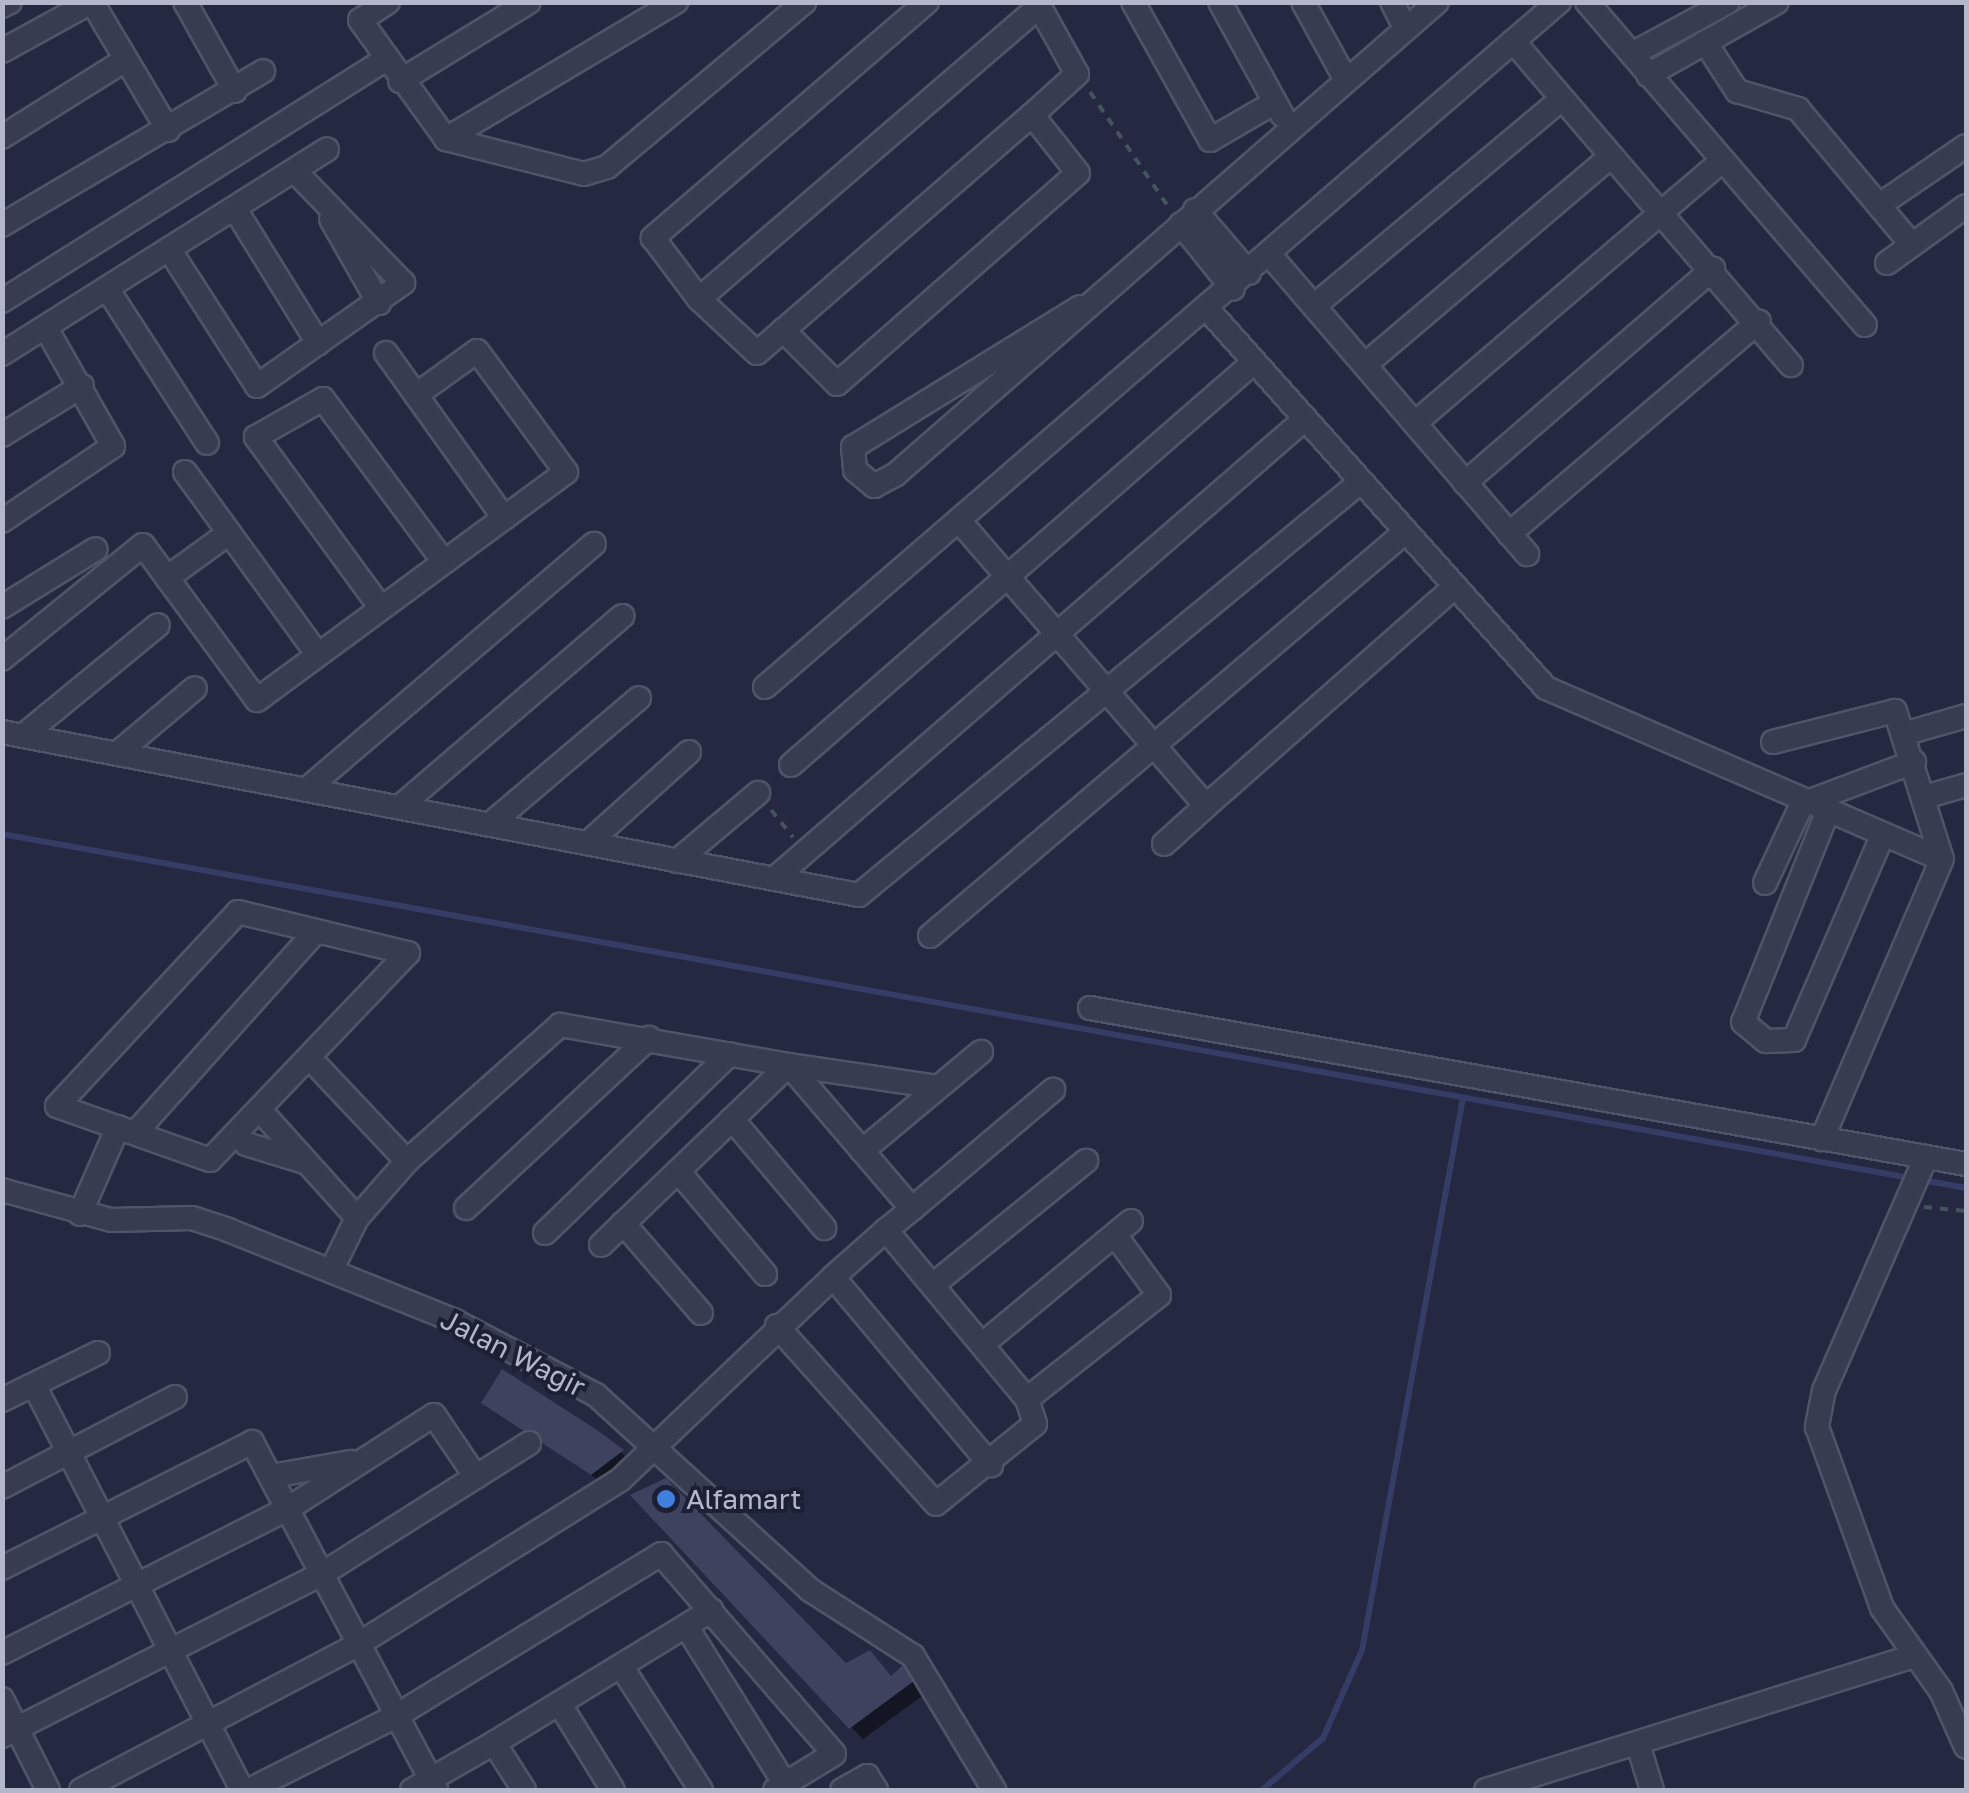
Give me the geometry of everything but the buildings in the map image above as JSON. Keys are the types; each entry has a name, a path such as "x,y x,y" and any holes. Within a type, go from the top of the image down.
{"street":[{"path":"2,6 10,2"},
{"path":"2,51 92,2 168,130"},
{"path":"184,2 234,91"},
{"path":"388,2 360,20 384,60 446,139 599,171 804,2"},
{"path":"400,81 529,2"},
{"path":"446,139 676,2"},
{"path":"699,298 1038,5 1077,74 784,330 748,353 699,298 654,238 927,2"},
{"path":"1133,2 1210,140 1275,102"},
{"path":"1220,2 1288,126"},
{"path":"1303,2 1346,80"},
{"path":"1392,2 1405,27"},
{"path":"1080,307 853,447 856,470 882,485 1080,307 1437,2"},
{"path":"765,687 1210,312 1269,254 1559,2"},
{"path":"1632,54 1728,2"},
{"path":"1648,75 1777,2"},
{"path":"1590,3 1721,162 1865,325"},
{"path":"1513,41 1560,100 1759,321 1791,365"},
{"path":"1705,42 1738,90 1798,109 1912,244"},
{"path":"2,137 125,60"},
{"path":"2,301 384,60"},
{"path":"2,225 263,72"},
{"path":"1314,306 1560,100"},
{"path":"784,330 837,384 1078,173 1032,116"},
{"path":"1881,204 1966,146"},
{"path":"2,354 171,252 327,149"},
{"path":"1366,364 1610,156"},
{"path":"1415,424 1721,162"},
{"path":"257,386 379,303 402,279 295,171"},
{"path":"1887,264 1966,206"},
{"path":"235,209 318,342"},
{"path":"1188,217 1241,281"},
{"path":"171,252 270,407"},
{"path":"1269,254 1527,554"},
{"path":"1465,483 1713,268"},
{"path":"108,290 207,443"},
{"path":"1210,312 1452,588 1546,688 1666,734 1826,816 1942,859"},
{"path":"1510,534 1759,321"},
{"path":"2,521 111,452 82,386 46,328"},
{"path":"2,659 142,545 256,700 566,472 476,350 416,395"},
{"path":"386,354 504,518"},
{"path":"790,764 1254,362"},
{"path":"2,435 82,386"},
{"path":"381,608 256,437 323,399 444,562"},
{"path":"774,878 1304,419"},
{"path":"185,472 318,655"},
{"path":"13,733 494,821 677,861 868,892 1359,483"},
{"path":"961,523 1153,750 1206,806"},
{"path":"167,578 229,533"},
{"path":"930,936 1404,533"},
{"path":"308,788 594,544"},
{"path":"2,608 96,549"},
{"path":"1164,844 1452,588"},
{"path":"403,804 622,616"},
{"path":"13,733 158,624"},
{"path":"120,752 195,688"},
{"path":"494,821 639,698"},
{"path":"1773,742 1890,710 1907,734 1928,796 1942,859 1822,1139"},
{"path":"1907,734 1966,716"},
{"path":"588,843 689,752"},
{"path":"1764,882 1802,804 1914,762"},
{"path":"1928,796 1966,786"},
{"path":"677,861 758,794"},
{"path":"1826,816 1744,1022 1744,1032 1766,1042 1794,1040 1882,837"},
{"path":"238,912 408,953 210,1160 126,1130 57,1106 238,912"},
{"path":"80,1214 126,1130 316,931"},
{"path":"1090,1008 1822,1139 1925,1161 1966,1164"},
{"path":"331,1271 358,1218 407,1161 560,1025 938,1088"},
{"path":"466,1208 648,1038"},
{"path":"862,1150 981,1052"},
{"path":"544,1232 730,1054"},
{"path":"601,1245 789,1065"},
{"path":"789,1065 912,1209"},
{"path":"319,1068 407,1161"},
{"path":"80,1790 357,1645 620,1480 777,1326 1052,1090"},
{"path":"268,1119 358,1218"},
{"path":"732,1119 824,1228"},
{"path":"246,1144 309,1164"},
{"path":"934,1284 1086,1161"},
{"path":"1925,1161 1911,1201 1824,1390 1817,1427 1882,1608 1911,1657 1941,1691 1966,1747"},
{"path":"678,1171 765,1274"},
{"name":"Jalan Wagir","path":"2,1190 80,1214 192,1218 331,1271 542,1363 655,1444 810,1590 912,1656 994,1790"},
{"path":"623,1223 701,1313"},
{"path":"984,1343 1123,1228 1158,1295 1028,1399"},
{"path":"777,1326 930,1502 945,1502 992,1465 1035,1424 1028,1399 886,1230"},
{"path":"833,1276 992,1465"},
{"path":"2,1400 98,1353"},
{"path":"34,1385 208,1726 245,1790 396,1716 662,1554 834,1754 780,1788 686,1626"},
{"path":"2,1487 175,1397"},
{"path":"2,1654 289,1508 434,1415 476,1477"},
{"path":"2,1568 246,1441 289,1508 396,1716 426,1787 712,1610"},
{"path":"10,1732 322,1574 530,1443"},
{"path":"272,1476 365,1459"},
{"path":"1486,1790 1911,1657"},
{"path":"621,1666 701,1790"},
{"path":"2,1699 10,1732 48,1790"},
{"path":"559,1703 613,1790"},
{"path":"494,1743 524,1790"},
{"path":"1638,1744 1652,1790"},
{"path":"842,1790 867,1776 876,1790"}],"path":[{"path":"1077,74 1188,217"},
{"path":"758,794 804,850"},
{"path":"1911,1201 1966,1211"}],"waterway":[{"path":"2,834 1910,1178"},
{"path":"1262,1790 1323,1738 1362,1650 1463,1098"},
{"path":"1922,1180 1966,1188"}],"place":[{"name":"Alfamart","path":"666,1499"}]}
